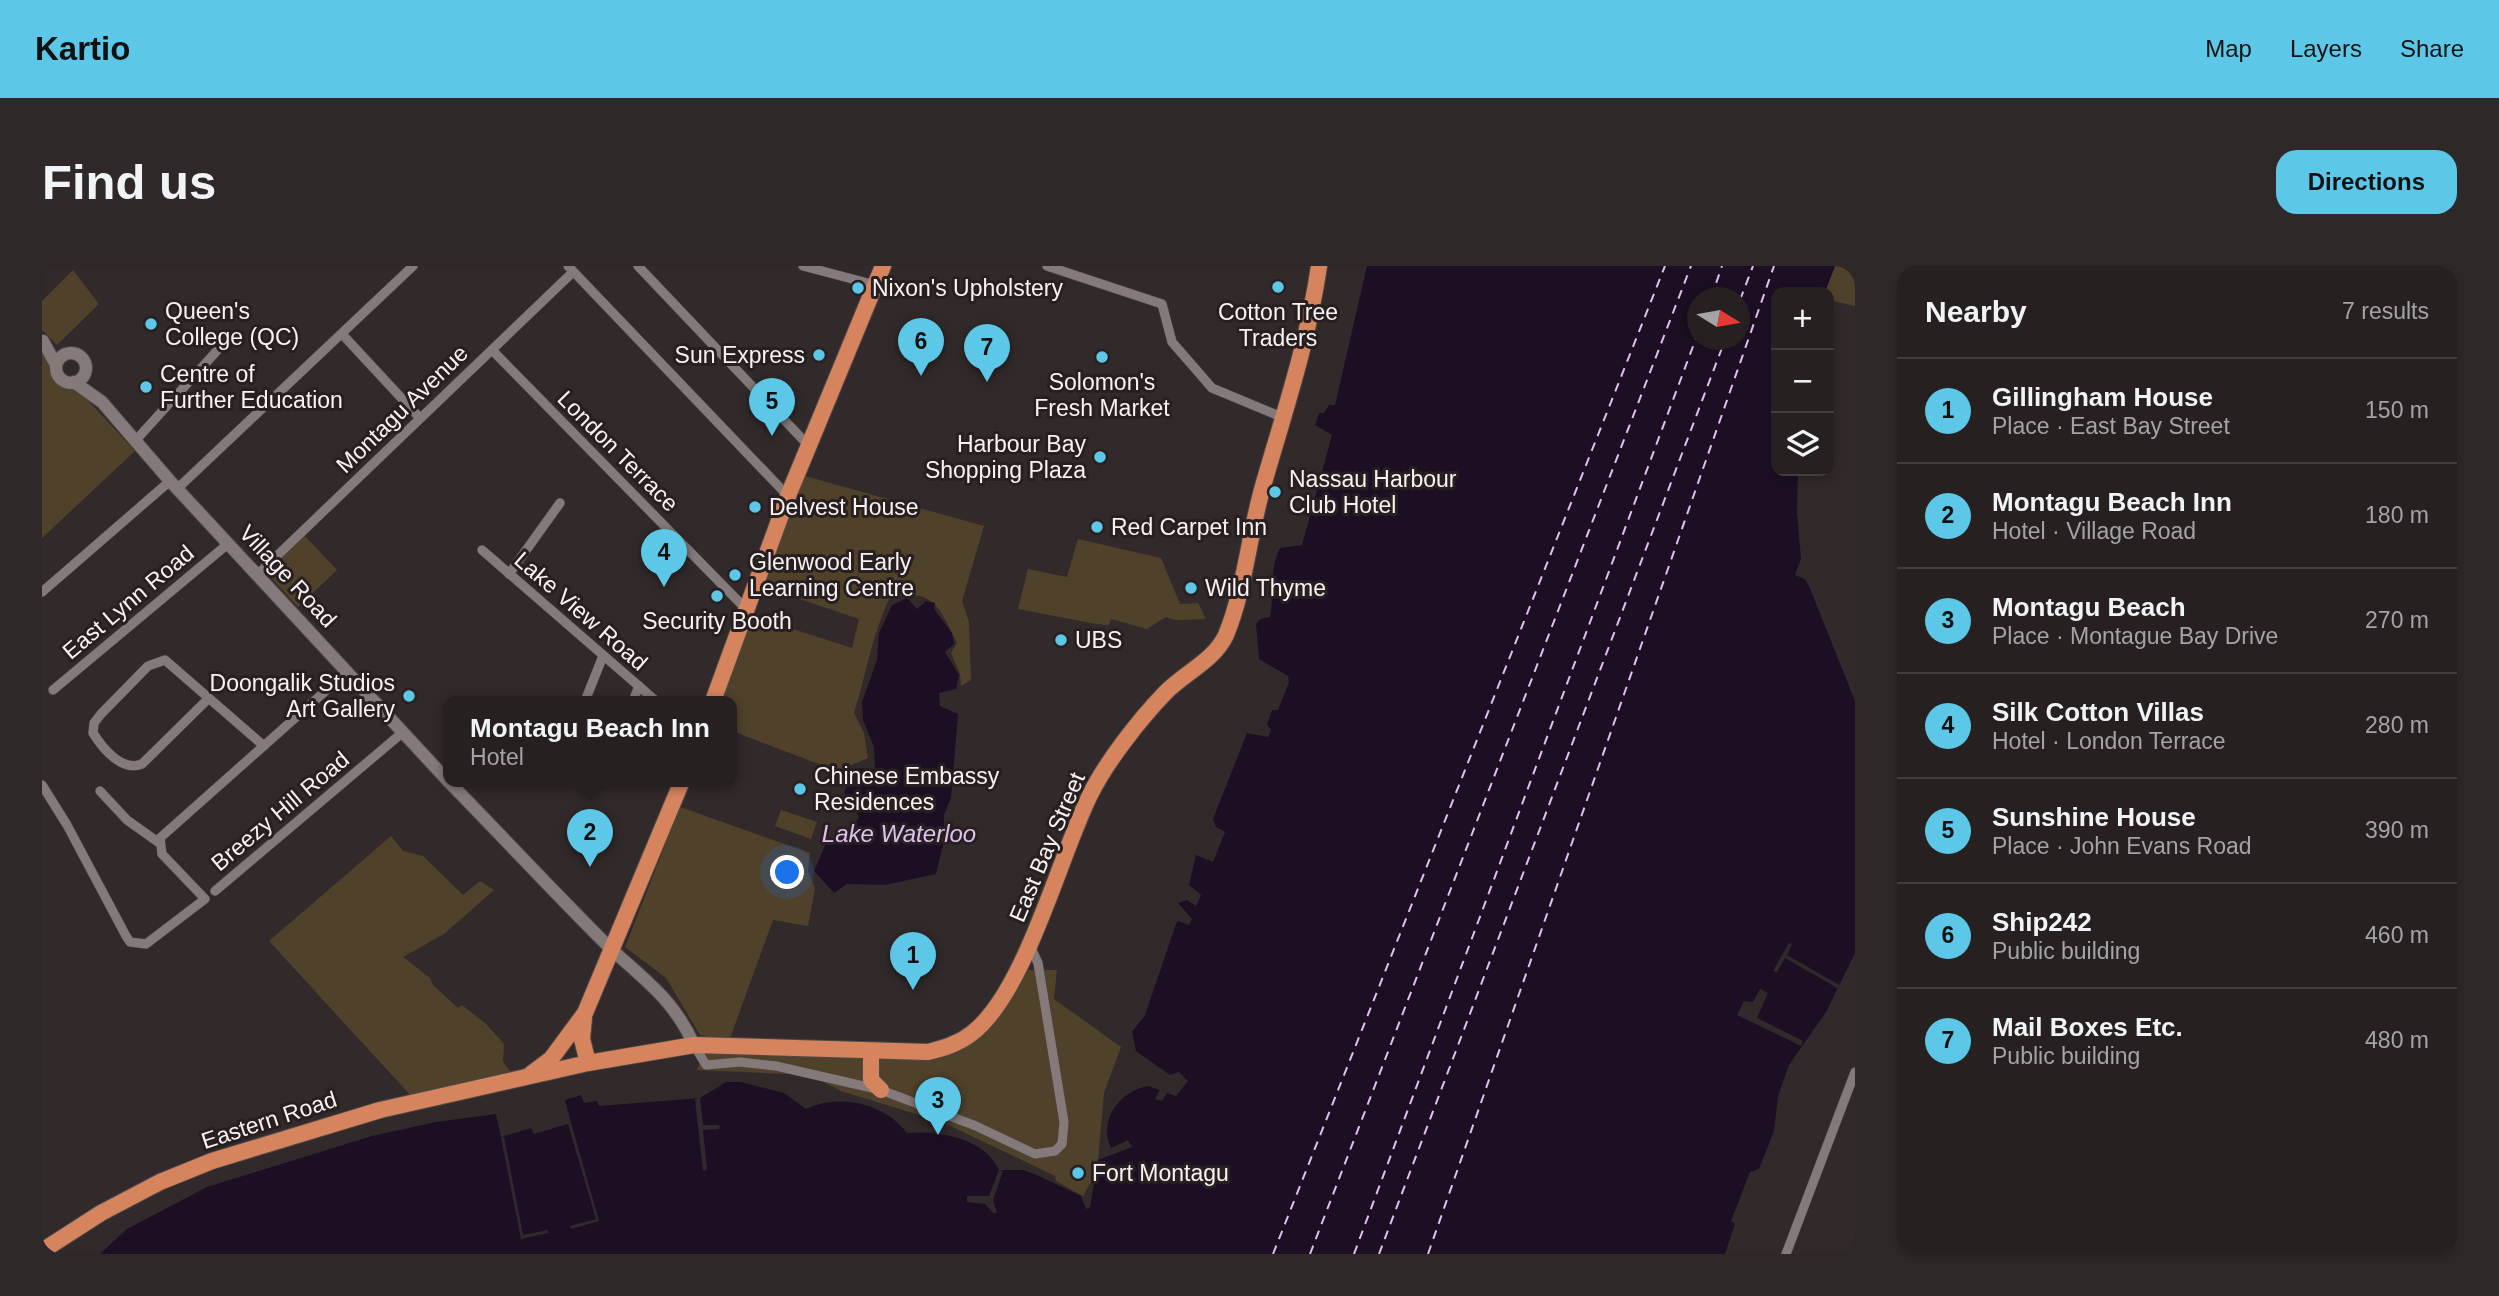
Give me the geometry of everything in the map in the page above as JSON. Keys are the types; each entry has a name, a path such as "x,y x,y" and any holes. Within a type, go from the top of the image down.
{"highway":[{"path":"715,696 808,444 883,266"},
{"name":"East Bay Street","path":"527,1077 588,1063 694,1045 928,1052 958,1043 972,1034 996,1007 1030,946 1063,858 1095,784 1162,696 1221,645 1233,614 1263,486 1308,327 1319,266"},
{"path":"527,1077 551,1059 585,1013 680,787"},
{"path":"585,1013 582,1038 588,1063"},
{"path":"870,1052 871,1080 881,1090"},
{"name":"Eastern Road","path":"42,1251 101,1213 160,1182 212,1161 380,1110 527,1077"}],"main road":[{"name":"Village Road","path":"43,340 65,354 81,356 85,372 98,398 443,776"},
{"name":"Village Road","path":"43,340 60,379 74,383 98,398"},
{"path":"56,365 65,354"},
{"path":"74,383 85,372"},
{"name":"Village Road","path":"454,787 612,950 665,996 686,1027 694,1045"}],"street":[{"path":"42,592 174,484 342,334 413,266"},
{"path":"638,266 808,444"},
{"path":"803,266 875,285"},
{"path":"1047,266 1162,304 1172,342 1212,388 1284,418"},
{"path":"571,269 788,496"},
{"name":"Montagu Avenue","path":"258,574 492,350 571,269"},
{"path":"342,334 419,418"},
{"path":"136,440 224,343"},
{"name":"London Terrace","path":"492,350 746,609"},
{"path":"509,575 560,503"},
{"name":"East Lynn Road","path":"53,690 229,543"},
{"name":"Lake View Road","path":"482,550 650,696"},
{"path":"587,696 603,656"},
{"path":"208,699 142,764 135,767 121,763 93,733 94,723 101,714 148,666 159,660 174,666 264,746"},
{"path":"100,791 127,820 158,842 348,671"},
{"path":"635,696 639,686"},
{"name":"Breezy Hill Road","path":"215,891 402,733"},
{"name":"Breezy Hill Road","path":"42,785 67,825 126,936 137,944 146,944 205,899 162,854 158,842"},
{"path":"694,1045 706,1065 740,1062 776,1066 881,1090 964,1121 1035,1154 1055,1151 1065,1133 1063,1110 1038,963 1030,946"},
{"path":"1786,1254 1855,1072"}],"shaded area":[{"path":"1835,266 1855,266 1855,306 1834,301 1834,287 1827,287"},
{"path":"73,270 99,304 57,345 42,330 42,301"},
{"path":"42,351 135,451 42,538"},
{"path":"805,476 984,526 962,601 969,622 971,680 961,686 960,674 951,653 957,643 940,610 933,603 916,595 889,599 854,713 864,733 868,758 837,771 737,733 737,696 722,696 750,615 852,648 859,619 761,586"},
{"path":"305,536 337,570 298,607 266,572"},
{"path":"1078,539 1161,558 1180,604 1198,603 1206,619 1175,620 1166,617 1147,629 1111,619 1109,625 1096,624 1018,609 1028,569 1067,577"},
{"path":"680,807 810,853 808,872 815,888 808,926 773,920 729,1041 700,1035 666,978 625,947"},
{"path":"781,810 817,822 811,839 775,826"},
{"path":"391,836 403,851 423,856 463,895 480,881 494,890 444,934 403,957 430,978 433,985 458,1008 462,1005 486,1024 504,1044 503,1061 512,1075 412,1097 269,941"},
{"name":"Fort Montagu","path":"1022,970 1057,970 1054,999 1121,1047 1104,1093 1097,1171 1083,1196 1056,1181 1055,1176 942,1122 841,1091 810,1075 697,1070 706,1049 876,1058 971,1042"}],"water":[{"path":"1367,266 1835,266 1827,287 1771,287 1771,476 1798,476 1797,513 1801,559 1795,575 1805,579 1809,586 1855,701 1855,953 1826,1012 1789,1065 1778,1096 1774,1131 1759,1169 1750,1172 1731,1221 1735,1224 1725,1254 100,1254 127,1229 207,1187 372,1136 436,1122 496,1114 501,1137 531,1128 534,1134 571,1123 565,1100 581,1095 584,1103 597,1101 599,1106 700,1098 726,1082 741,1082 784,1093 806,1109 833,1102 874,1108 887,1114 907,1133 946,1135 972,1143 992,1159 999,1170 1023,1170 1037,1175 1081,1196 1086,1209 1090,1207 1098,1160 1132,1147 1128,1140 1111,1148 1108,1138 1109,1118 1120,1101 1128,1094 1148,1086 1160,1090 1155,1099 1162,1101 1167,1093 1176,1096 1188,1081 1179,1072 1170,1075 1136,1051 1132,1032 1145,1015 1176,924 1178,921 1189,925 1192,919 1178,903 1187,900 1196,906 1201,895 1189,885 1196,855 1213,862 1225,832 1216,827 1213,819 1247,733 1268,737 1271,730 1267,724 1272,710 1278,710 1289,682 1288,676 1259,659 1256,624 1260,619 1270,617 1274,566 1280,548 1302,545 1332,435 1315,425 1319,413 1324,413 1329,405 1335,405"},
{"name":"Lake Waterloo","path":"907,598 917,609 926,601 935,603 934,609 952,633 954,644 945,652 959,675 956,689 939,693 940,706 958,714 951,798 944,815 944,841 936,874 885,885 847,884 834,893 814,871 827,841 853,826 859,817 844,793 853,768 875,769 874,747 863,720 862,702 877,660 879,633 892,605"}],"pier":[{"path":"1789,943 1792,944 1787,955 1841,986 1839,989 1785,958 1777,972 1773,971"},
{"path":"1760,989 1768,993 1757,1018 1803,1041 1801,1046 1737,1015 1744,1001 1753,1002"},
{"path":"700,1098 703,1125 720,1125 719,1129 703,1130 707,1170 703,1171 695,1099"},
{"path":"571,1123 599,1221 571,1229 570,1226 596,1219 568,1124"},
{"path":"501,1137 504,1137 523,1235 548,1230 548,1233 521,1239"},
{"path":"999,1170 1003,1171 993,1200 997,1213 993,1213 985,1204 967,1202 967,1196 989,1196"}],"ferry route":[{"path":"1273,1254 1665,266"},
{"path":"1310,1254 1691,266"},
{"path":"1715,287 1722,266"},
{"path":"1745,287 1753,266"},
{"path":"1428,1254 1774,266"},
{"path":"1354,1254 1692,350"},
{"path":"1379,1254 1721,350"}],"place":[{"name":"Cotton Tree Traders","path":"1278,287"},
{"name":"Nixon's Upholstery","path":"858,288"},
{"name":"Queen's College (QC)","path":"151,324"},
{"name":"Sun Express","path":"819,355"},
{"name":"Solomon's Fresh Market","path":"1102,357"},
{"name":"Ship242","path":"921,376"},
{"name":"Mail Boxes Etc.","path":"987,382"},
{"name":"Centre of Further Education","path":"146,387"},
{"name":"Sunshine House","path":"772,436"},
{"name":"Harbour Bay Shopping Plaza","path":"1100,457"},
{"name":"Nassau Harbour Club Hotel","path":"1275,492"},
{"name":"Delvest House","path":"755,507"},
{"name":"Red Carpet Inn","path":"1097,527"},
{"name":"Glenwood Early Learning Centre","path":"735,575"},
{"name":"Silk Cotton Villas","path":"664,587"},
{"name":"Wild Thyme","path":"1191,588"},
{"name":"Security Booth","path":"717,596"},
{"name":"UBS","path":"1061,640"},
{"name":"Doongalik Studios Art Gallery","path":"409,696"},
{"name":"Chinese Embassy Residences","path":"800,789"},
{"name":"Montagu Beach Inn","path":"590,867"},
{"name":"Gillingham House","path":"913,990"},
{"name":"Montagu Beach","path":"938,1135"},
{"name":"Fort Montagu","path":"1078,1173"}]}
